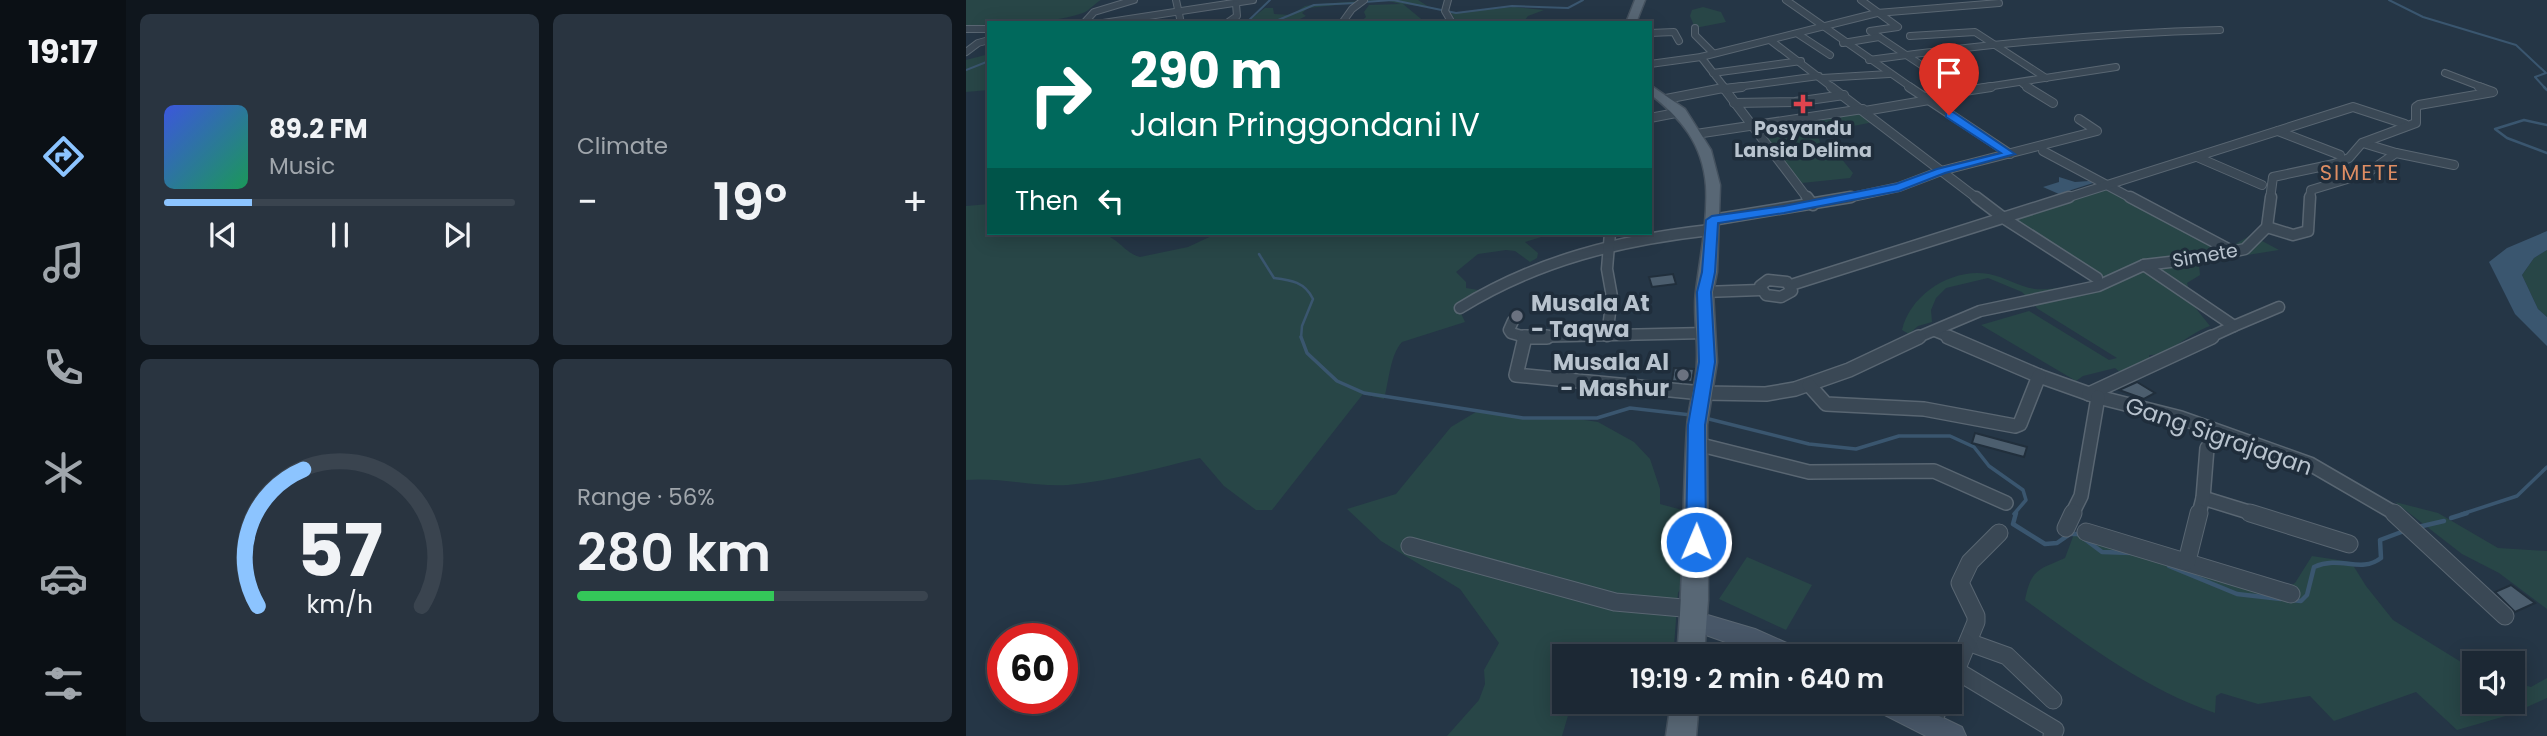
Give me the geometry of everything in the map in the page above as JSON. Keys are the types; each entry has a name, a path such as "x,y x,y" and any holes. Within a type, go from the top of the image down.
{"main road":[{"path":"1631,21 1640,0"},
{"path":"1661,97 1696,134 1704,150 1713,185 1709,272 1704,292 1707,362 1697,425 1692,644"},
{"path":"1694,615 1764,644"},
{"path":"1681,736 1684,714"},
{"path":"1936,714 1953,736"}],"street":[{"path":"1086,21 1094,12 1135,0"},
{"path":"1175,0 1180,18"},
{"path":"1146,20 1180,18 1222,3 1236,4 1253,0"},
{"path":"1448,0 1445,10 1451,21"},
{"path":"1786,0 1843,43 2010,154"},
{"path":"1861,0 1910,36 1942,51"},
{"path":"1343,21 1352,9 1363,1"},
{"path":"1940,2 1948,8"},
{"path":"1652,64 1700,57 1877,13 1999,3"},
{"path":"1230,21 1237,16 1236,4"},
{"path":"1839,23 1849,28"},
{"path":"1858,33 1898,27"},
{"path":"1695,28 1695,35 1713,53"},
{"path":"966,29 987,29"},
{"path":"1869,60 2140,32 2220,30"},
{"path":"1910,36 1974,31 2046,78"},
{"path":"1652,33 1674,32 1679,41"},
{"path":"1871,32 1962,92"},
{"path":"1798,34 1830,55"},
{"path":"1843,43 1879,37"},
{"path":"1770,40 2005,219 2098,278"},
{"path":"966,52 978,43 987,41"},
{"path":"1700,57 1813,205"},
{"path":"1713,73 1801,61"},
{"path":"2053,103 2020,81 2116,67"},
{"name":"Simete","path":"1525,337 1516,375 1702,393 1766,394 1809,385 1936,331 1956,319 1988,309 2098,286 2144,265 2204,258 2245,249 2267,227 2273,177 2334,164 2349,158 2362,143 2416,123 2418,105 2493,92 2445,73"},
{"path":"1652,114 1661,97 1821,77 1889,74"},
{"path":"1696,134 2023,84"},
{"path":"1734,103 1795,102 1843,95"},
{"path":"1760,290 1760,286 1768,280 1781,280 1791,285 2354,107 2405,124"},
{"path":"1652,235 1899,187 1941,171 2097,131 2079,119"},
{"path":"2278,131 2340,155"},
{"path":"2362,143 2396,153 2454,164"},
{"path":"2043,151 2228,249"},
{"path":"2267,227 2293,235 2305,234 2308,231 2311,190 2363,176 2382,166 2396,153"},
{"path":"2197,157 2262,186"},
{"path":"1460,308 1487,289 1609,238 1650,235"},
{"path":"1607,336 1612,296 1607,269 1609,238"},
{"path":"2144,265 2234,326"},
{"path":"1704,292 1760,290 1766,295 1781,297 1792,291 1791,285"},
{"path":"2066,528 2081,496 2094,395 2278,307"},
{"path":"1513,321 1509,331 1514,336 1525,337 1706,333"},
{"name":"Gang Sigrajagan","path":"1936,331 2039,376 2094,395 2206,426 2311,464 2391,510 2505,616"},
{"path":"1809,385 1826,404 1924,409 2015,426 2020,424 2039,376"},
{"path":"2187,561 2203,498 2206,426"},
{"path":"1697,444 1809,472 1934,471 2006,503"},
{"path":"2203,498 2349,544"},
{"path":"2086,532 2291,594"},
{"path":"1962,661 1976,616 1960,583 1970,562 1999,533"},
{"path":"1410,546 1615,602 1694,615"},
{"path":"1968,642 2007,656 2053,700"},
{"path":"1962,683 2055,730 2052,736"}],"green space":[{"path":"966,0 1101,0 1086,12 1070,17 1041,21 987,21 987,25 966,27"},
{"path":"1384,0 1308,8 1302,13 1306,16 1296,21 1249,21 1265,8 1273,8 1274,14 1291,15 1305,6"},
{"path":"1384,0 1418,0 1429,7 1440,9 1403,4 1424,21 1361,21 1366,17 1364,12 1369,5 1401,4"},
{"path":"1514,7 1544,10 1528,16 1524,21 1456,21 1451,13"},
{"path":"1703,7 1721,12 1726,22 1695,28 1690,16 1692,10"},
{"path":"987,55 987,90 966,92 966,60"},
{"path":"1861,113 1874,122 1816,133 1821,144 1836,152 1853,173 1850,178 1802,183 1765,139 1804,132 1800,122"},
{"path":"2108,187 2225,250 2251,235 2279,250 2228,258 2199,266 2200,275 2187,283 2189,290 2178,296 2194,306 2210,326 2163,352 2149,355 2150,359 2121,373 2115,368 2083,376 2076,381 1981,325 2029,311 2109,360 2117,358 2038,309 2022,292 1988,278 1946,288 1936,298 1931,310 1932,322 1918,326 1909,334 1902,330 1914,305 1924,295 1935,286 1961,275 1989,274 2029,288 2041,289 2105,280 2010,220"},
{"path":"987,204 987,235 1105,235 1140,257 1188,247 1214,235 1548,235 1525,242 1538,253 1537,258 1530,262 1515,251 1506,250 1478,254 1456,272 1466,282 1466,288 1478,290 1458,307 1465,322 1402,342 1392,361 1384,399 1363,394 1272,510 1256,510 1224,486 1200,458 1118,477 1068,485 966,480 966,206"},
{"path":"2547,250 2547,317 2538,309 2522,275 2534,258"},
{"path":"1476,412 1598,422 1634,442 1650,459 1660,489 1660,504 1686,511 1688,574 1678,593 1674,644 1552,644 1552,714 1568,714 1562,736 1447,736 1479,700 1485,684 1484,670 1499,643 1460,589 1381,541 1347,509 1396,494 1451,427"},
{"path":"2395,502 2438,513 2498,548 2547,551 2547,609 2499,573 2462,554"},
{"path":"2074,534 2275,594 2295,583 2312,556 2351,562 2393,620 2462,663 2462,714 2511,714 2457,730 2416,692 2334,721 2310,696 2258,704 2221,693 2216,696 2215,713 2164,692 2140,678 2092,648 2025,600 2033,576 2042,568 2065,558"},
{"path":"1747,557 1812,585 1786,630 1719,599"},
{"path":"2547,678 2547,698 2525,708 2525,685 2531,687"}],"water":[{"path":"2059,177 2075,182 2093,183 2059,194 2043,187 2059,182"},
{"path":"2547,231 2547,250 2534,258 2522,275 2538,309 2547,317 2547,346 2515,314 2489,262 2507,248"}],"building":[{"path":"1673,274 1676,284 1652,287 1649,277"},
{"name":"Musala Al - Mashur","path":"1674,368 1694,369 1692,382 1672,381"},
{"path":"2137,382 2155,393 2144,399 2119,390"},
{"path":"1975,433 2027,447 2024,457 1972,443"},
{"path":"2511,585 2535,603 2515,612 2495,592"}],"waterway":[{"path":"1248,21 1270,0"},
{"path":"1364,2 1393,0 1456,13 1512,6 1568,8 1583,0"},
{"path":"2389,0 2423,17 2516,45 2546,73 2535,77 2545,88"},
{"path":"1276,21 1314,5 1356,3"},
{"path":"966,70 987,62"},
{"path":"2547,125 2524,120 2495,129 2507,138 2547,153"},
{"path":"1259,254 1274,278 1302,285 1310,293 1313,299 1302,326 1301,337"},
{"path":"1301,337 1307,353 1337,381 1364,393 1523,418 1597,418 1630,408 1691,415"},
{"path":"1705,418 1809,444 1856,449 1899,436 1950,436 1974,447 1989,466 2023,490 2026,500 2014,514"},
{"path":"2462,514 2517,496 2547,467"},
{"path":"2016,513 2013,524 2045,544 2057,543 2070,534 2078,534 2102,552 2132,553"},
{"path":"2451,518 2467,513"},
{"path":"2418,527 2444,521"},
{"path":"2292,600 2301,601 2307,595 2314,567 2333,563 2358,565 2373,562 2381,558 2380,540 2404,531"},
{"path":"2169,566 2237,594 2281,599"}],"place":[{"name":"Posyandu Lansia Delima","path":"1803,104"},
{"name":"Musala At - Taqwa","path":"1517,316"},
{"name":"Musala Al - Mashur","path":"1683,375"}],"district":[{"name":"SIMETE","path":"2360,173"}],"route":[{"path":"1696,542 1697,425 1707,362 1704,292 1709,272 1712,220 1813,205 1899,187 1941,171 2010,154 1949,115"}]}
